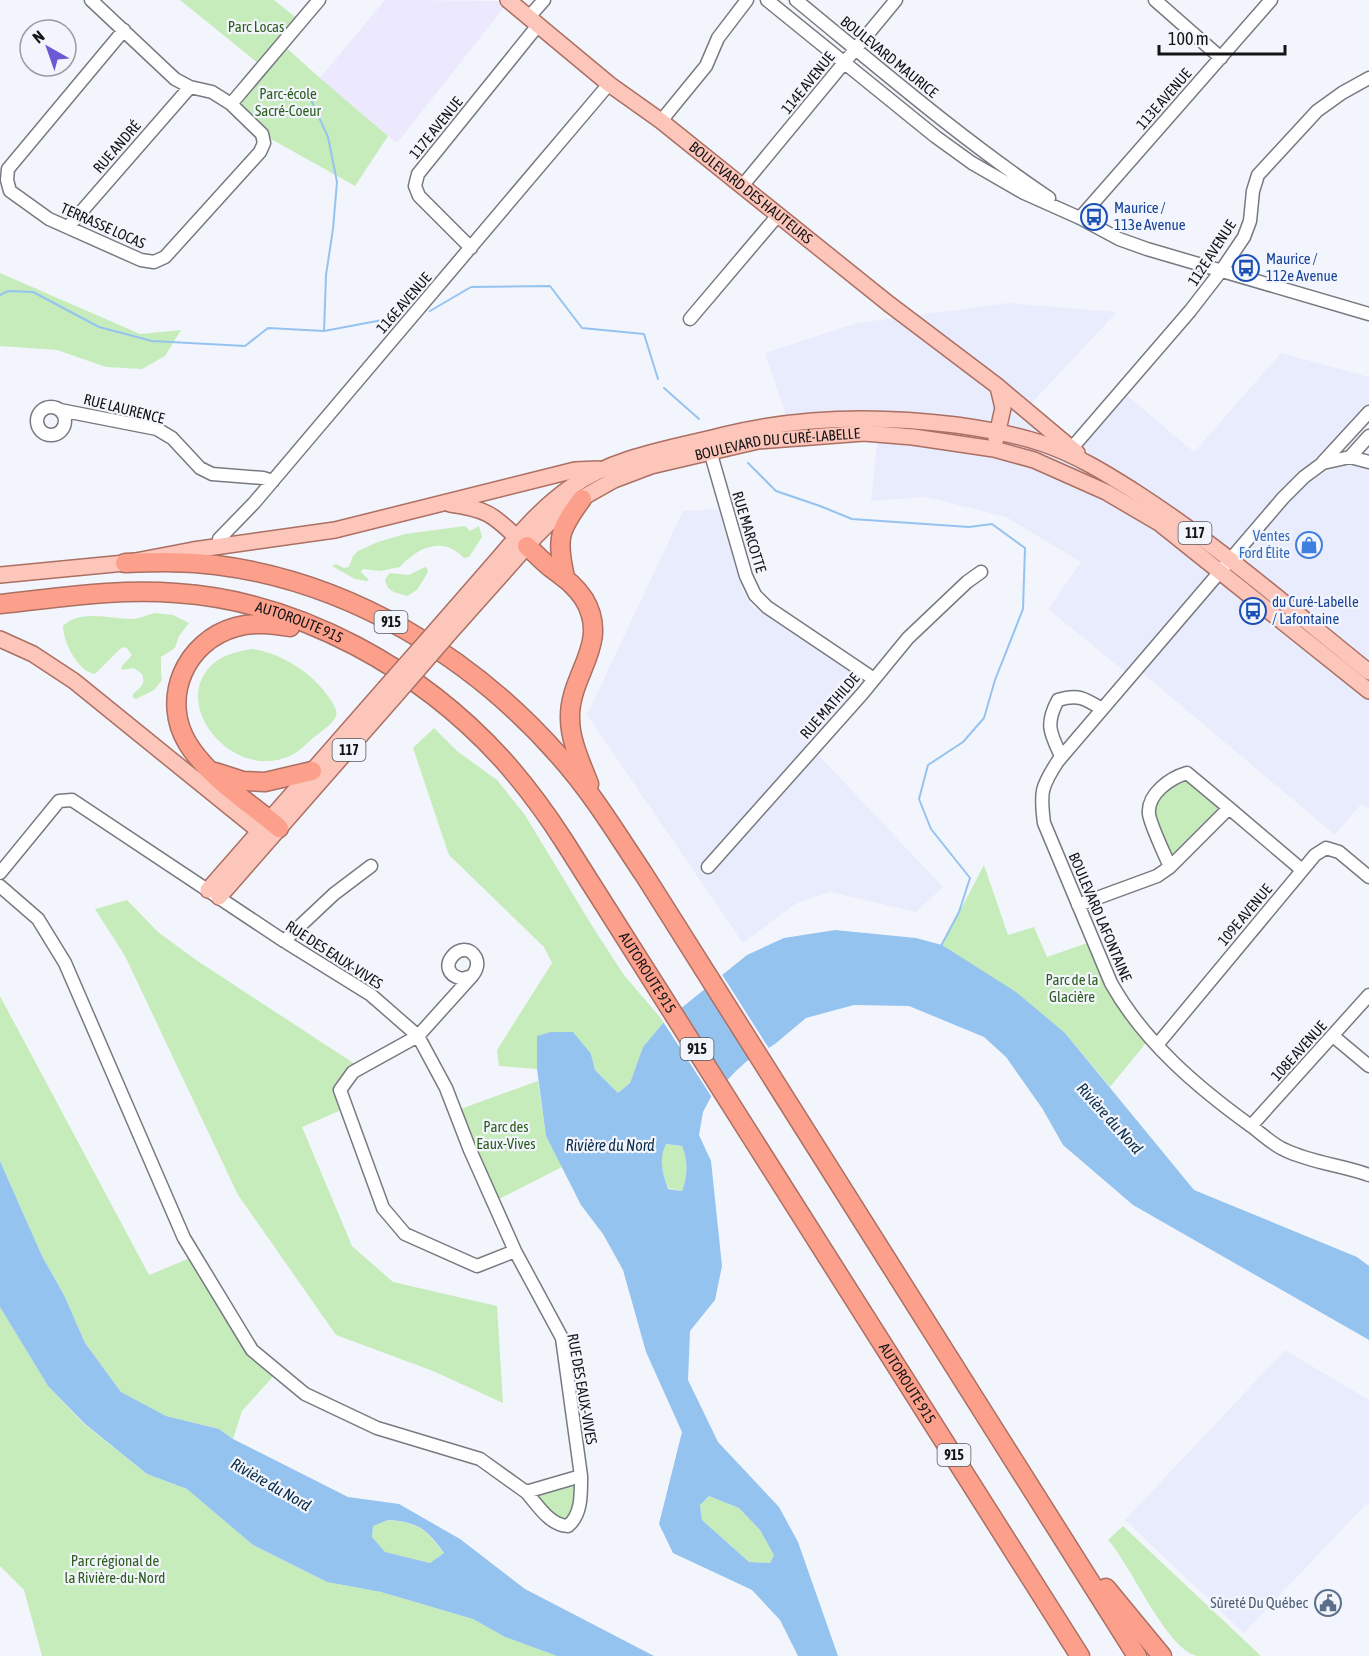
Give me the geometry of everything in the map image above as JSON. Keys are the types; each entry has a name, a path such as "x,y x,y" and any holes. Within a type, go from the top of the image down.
{"highway":[{"path":"565,577 560,554 561,536 565,523 582,499"},
{"path":"522,542 553,570 565,577 582,597 593,623 591,649 574,693 570,718 574,747 596,803"},
{"name":"915","path":"125,563 187,562 242,569 310,588 383,618 429,643 493,690 548,743 596,803 711,980 1137,1656"},
{"name":"AUTOROUTE 915","path":"0,604 109,594 177,593 244,603 286,616 325,632 378,659 426,691 465,723 503,761 560,834 1080,1656"},
{"path":"269,829 200,760 188,744 176,714 178,684 193,654 214,637 229,629 268,623 325,632"},
{"path":"212,771 243,781 257,782 280,780 312,771"},
{"path":"1041,1505 1162,1656"}],"main road":[{"name":"BOULEVARD DES HAUTEURS","path":"508,0 609,84 743,185 889,304 996,385 1071,449 1103,472"},
{"path":"994,449 1003,402 996,385"},
{"name":"BOULEVARD DU CURÉ-LABELLE","path":"522,542 566,507 606,484 754,429 811,420 859,417 915,420 998,431 1043,444 1103,472 1166,512 1369,691"},
{"name":"BOULEVARD DU CURÉ-LABELLE","path":"269,829 522,542 558,496 604,469 631,459 708,446 864,433 913,437 994,449 1034,460 1106,492 1225,565 1369,672"},
{"path":"0,575 125,563 214,543 335,530 575,470 604,469"},
{"path":"444,503 484,511 499,520 522,542"},
{"path":"0,639 33,654 74,681 269,829"},
{"name":"BOULEVARD DU CURÉ-LABELLE","path":"269,829 312,771 390,692"},
{"name":"117","path":"214,893 269,829"}],"street":[{"path":"91,0 124,30"},
{"path":"231,104 319,0"},
{"name":"117E AVENUE","path":"471,248 419,196 415,186 418,174 534,21 544,0"},
{"path":"661,121 706,66 718,38 747,0"},
{"name":"BOULEVARD MAURICE","path":"767,0 972,164 1024,193 1080,218 1119,239 1369,314"},
{"name":"BOULEVARD MAURICE","path":"796,0 936,115 1016,176 1080,218"},
{"name":"114E AVENUE","path":"743,185 897,0"},
{"path":"1155,0 1221,58"},
{"name":"113E AVENUE","path":"1080,218 1271,0"},
{"name":"TERRASSE LOCAS","path":"124,30 164,71 189,87 212,92 231,104 262,134 264,143 260,152 165,257 154,262 141,260 49,219 10,190 7,180 8,169 124,30"},
{"name":"112E AVENUE","path":"1071,449 1190,311 1221,271 1244,237 1250,221 1253,191 1258,175 1317,111 1342,93 1369,78"},
{"name":"116E AVENUE","path":"214,543 273,481 609,84"},
{"name":"RUE ANDRÉ","path":"68,227 189,87"},
{"name":"BOULEVARD MAURICE","path":"924,127 936,115"},
{"path":"690,319 779,214"},
{"name":"RUE LAURENCE","path":"60,410 157,429 172,438 200,468 212,474 263,478 273,481"},
{"name":"BOULEVARD LAFONTAINE","path":"1369,412 1323,463 1304,477 1283,498 1061,756 1044,783 1041,803 1044,823 1111,983 1123,1005 1173,1064 1226,1109 1284,1150 1369,1175"},
{"path":"1369,436 1350,457 1369,462"},
{"name":"RUE MARCOTTE","path":"708,446 748,581 755,595 766,607 874,679"},
{"name":"BOULEVARD LAFONTAINE","path":"1323,463 1350,457"},
{"name":"RUE MATHILDE","path":"708,867 914,632 967,582 981,572"},
{"path":"1061,756 1051,734 1050,714 1058,700 1072,696 1086,699 1102,709"},
{"path":"1170,867 1149,814 1152,798 1173,777 1187,772 1302,870"},
{"name":"RUE DES EAUX-VIVES","path":"0,873 59,801 72,800 284,941 371,994 418,1036 446,1088 470,1150 515,1251 562,1338 581,1476 582,1495 576,1519 568,1526 559,1525 550,1520 526,1492 480,1459 377,1428 305,1394 252,1350 184,1238 65,963 38,919 0,886"},
{"path":"1078,905 1157,876 1170,867 1229,808"},
{"name":"109E AVENUE","path":"1157,1045 1315,855 1326,848 1340,852 1369,877"},
{"path":"284,941 334,894 371,866"},
{"path":"472,976 418,1036 353,1072 340,1090 383,1208 405,1234 477,1266 515,1251"},
{"name":"108E AVENUE","path":"1251,1126 1369,995"},
{"path":"1333,1036 1369,1066"},
{"path":"526,1492 581,1476"}],"shaded area":[{"path":"385,0 509,1 397,143 320,78"},
{"path":"1008,303 1117,312 1028,407 1075,450 1123,392 1194,452 1281,353 1369,377 1369,403 1130,676 1048,609 1081,562 1006,517 926,497 871,501 878,434 797,449 765,353 857,323"},
{"path":"1352,464 1369,468 1369,671 1235,561 1306,485 1327,471"},
{"path":"718,509 743,591 752,606 854,674 853,692 808,744 943,887 916,912 830,892 795,904 743,943 587,715 683,511"},
{"path":"1223,575 1369,697 1369,810 1361,804 1335,835 1140,671"},
{"path":"1285,1350 1369,1400 1369,1506 1366,1504 1244,1633 1125,1520"}],"green space":[{"name":"Parc Locas","path":"180,0 274,0 299,20 259,64"},
{"name":"Parc-école Sacré-Coeur","path":"282,44 388,136 355,186 262,134 231,104"},
{"path":"0,273 140,334 181,330 165,356 142,369 106,367 57,350 0,346"},
{"path":"465,526 470,531 479,526 482,537 469,557 464,558 447,547 430,547 414,554 400,567 380,571 363,569 361,572 369,580 367,581 355,579 332,566 336,564 344,568 349,567 353,556 358,551 378,542 405,534"},
{"path":"425,567 428,572 417,590 407,596 393,591 386,584 385,579 390,573 409,575"},
{"path":"155,613 173,615 189,623 179,636 175,648 161,657 162,680 154,690 136,699 133,698 133,694 142,686 143,678 142,674 134,668 122,670 121,667 132,655 126,647 121,648 95,674 77,662 64,633 63,626 70,621 87,616 132,619"},
{"path":"252,649 275,655 306,673 323,690 334,705 336,712 332,722 298,751 270,761 248,758 229,749 213,735 202,717 198,698 201,680 214,663 227,655"},
{"path":"434,728 457,751 497,780 525,815 624,975 664,1022 643,1047 630,1083 618,1093 595,1070 591,1054 537,1036 537,1069 499,1066 497,1050 552,963 544,947 449,855 413,748"},
{"path":"1187,773 1229,808 1170,867 1149,815 1152,798"},
{"name":"Parc de la Glacière","path":"984,865 1008,935 1034,927 1047,957 1093,941 1150,1038 1110,1087 1065,1033 942,945"},
{"path":"127,900 158,932 196,960 361,1068 340,1090 346,1108 302,1127 352,1246 393,1282 497,1306 503,1403 433,1371 336,1335 238,1195 125,956 95,909"},
{"path":"0,996 149,1275 195,1256 252,1349 278,1371 242,1411 233,1439 219,1429 166,1416 121,1392 85,1343 64,1295 42,1256 0,1161"},
{"name":"Parc des Eaux-Vives","path":"538,1081 546,1136 562,1167 493,1202 455,1111"},
{"path":"665,1144 682,1146 686,1168 682,1191 668,1188 662,1161"},
{"name":"Parc régional de la Rivière-du-Nord","path":"0,1307 48,1386 84,1424 147,1474 187,1489 253,1545 327,1582 381,1592 473,1619 505,1637 557,1656 42,1656 24,1590 0,1566"},
{"path":"581,1476 582,1495 568,1526 526,1492"},
{"path":"709,1496 739,1508 760,1530 775,1555 770,1563 749,1562 702,1520 700,1505"},
{"path":"388,1520 407,1523 421,1529 444,1553 430,1563 384,1552 372,1537 373,1525"},
{"path":"1123,1526 1261,1656 1197,1656 1185,1650 1161,1623 1108,1540"}],"water":[{"name":"Rivière du Nord","path":"835,930 916,938 942,945 1016,992 1065,1033 1194,1190 1357,1257 1369,1266 1369,1340 1133,1205 1063,1145 1042,1108 1006,1057 984,1037 909,1006 854,1005 806,1018 775,1044 747,1061 711,1097 703,1112 699,1135 711,1161 722,1266 715,1300 690,1331 688,1380 718,1442 779,1507 798,1542 838,1656 798,1656 780,1620 752,1590 673,1553 659,1524 682,1432 646,1352 623,1270 603,1234 581,1205 546,1136 537,1069 537,1036 551,1032 573,1032 591,1054 595,1070 618,1093 630,1083 643,1047 664,1022 747,955 784,938","holes":["666,1144 682,1146 686,1163 682,1191 668,1189 662,1161","709,1496 739,1508 760,1530 774,1555 770,1563 749,1562 702,1520 700,1505"]},
{"name":"Rivière du Nord","path":"0,1161 42,1256 64,1295 85,1343 121,1392 166,1416 219,1429 233,1439 348,1497 399,1504 460,1539 525,1589 654,1656 557,1656 505,1637 473,1619 381,1592 327,1582 253,1545 187,1489 147,1474 85,1424 48,1386 0,1307","holes":["388,1520 421,1528 444,1553 430,1563 385,1552 372,1537 373,1526"]}],"pier":[{"path":"721,973 770,1050 753,1061 713,978"},
{"path":"678,1007 719,1092 713,1099 662,1020"}],"waterway":[{"path":"312,102 328,137 337,182 326,275 324,331"},
{"path":"430,311 471,287 550,286 582,328 644,334 658,379"},
{"path":"0,295 8,291 33,292 99,327 152,341 245,346 268,328 324,331 393,318"},
{"path":"664,388 699,419"},
{"path":"748,463 776,491 852,519 969,527 992,524 1025,548 1023,609 995,680 984,718 963,742 928,765 919,799 931,829 970,878 959,912 941,946"}],"place":[{"name":"Maurice / 113e Avenue","path":"1094,217"},
{"name":"Maurice / 112e Avenue","path":"1246,268"},
{"name":"Ventes Ford Élite","path":"1309,545"},
{"name":"du Curé-Labelle / Lafontaine","path":"1253,611"},
{"name":"Sûreté Du Québec","path":"1328,1603"}]}
